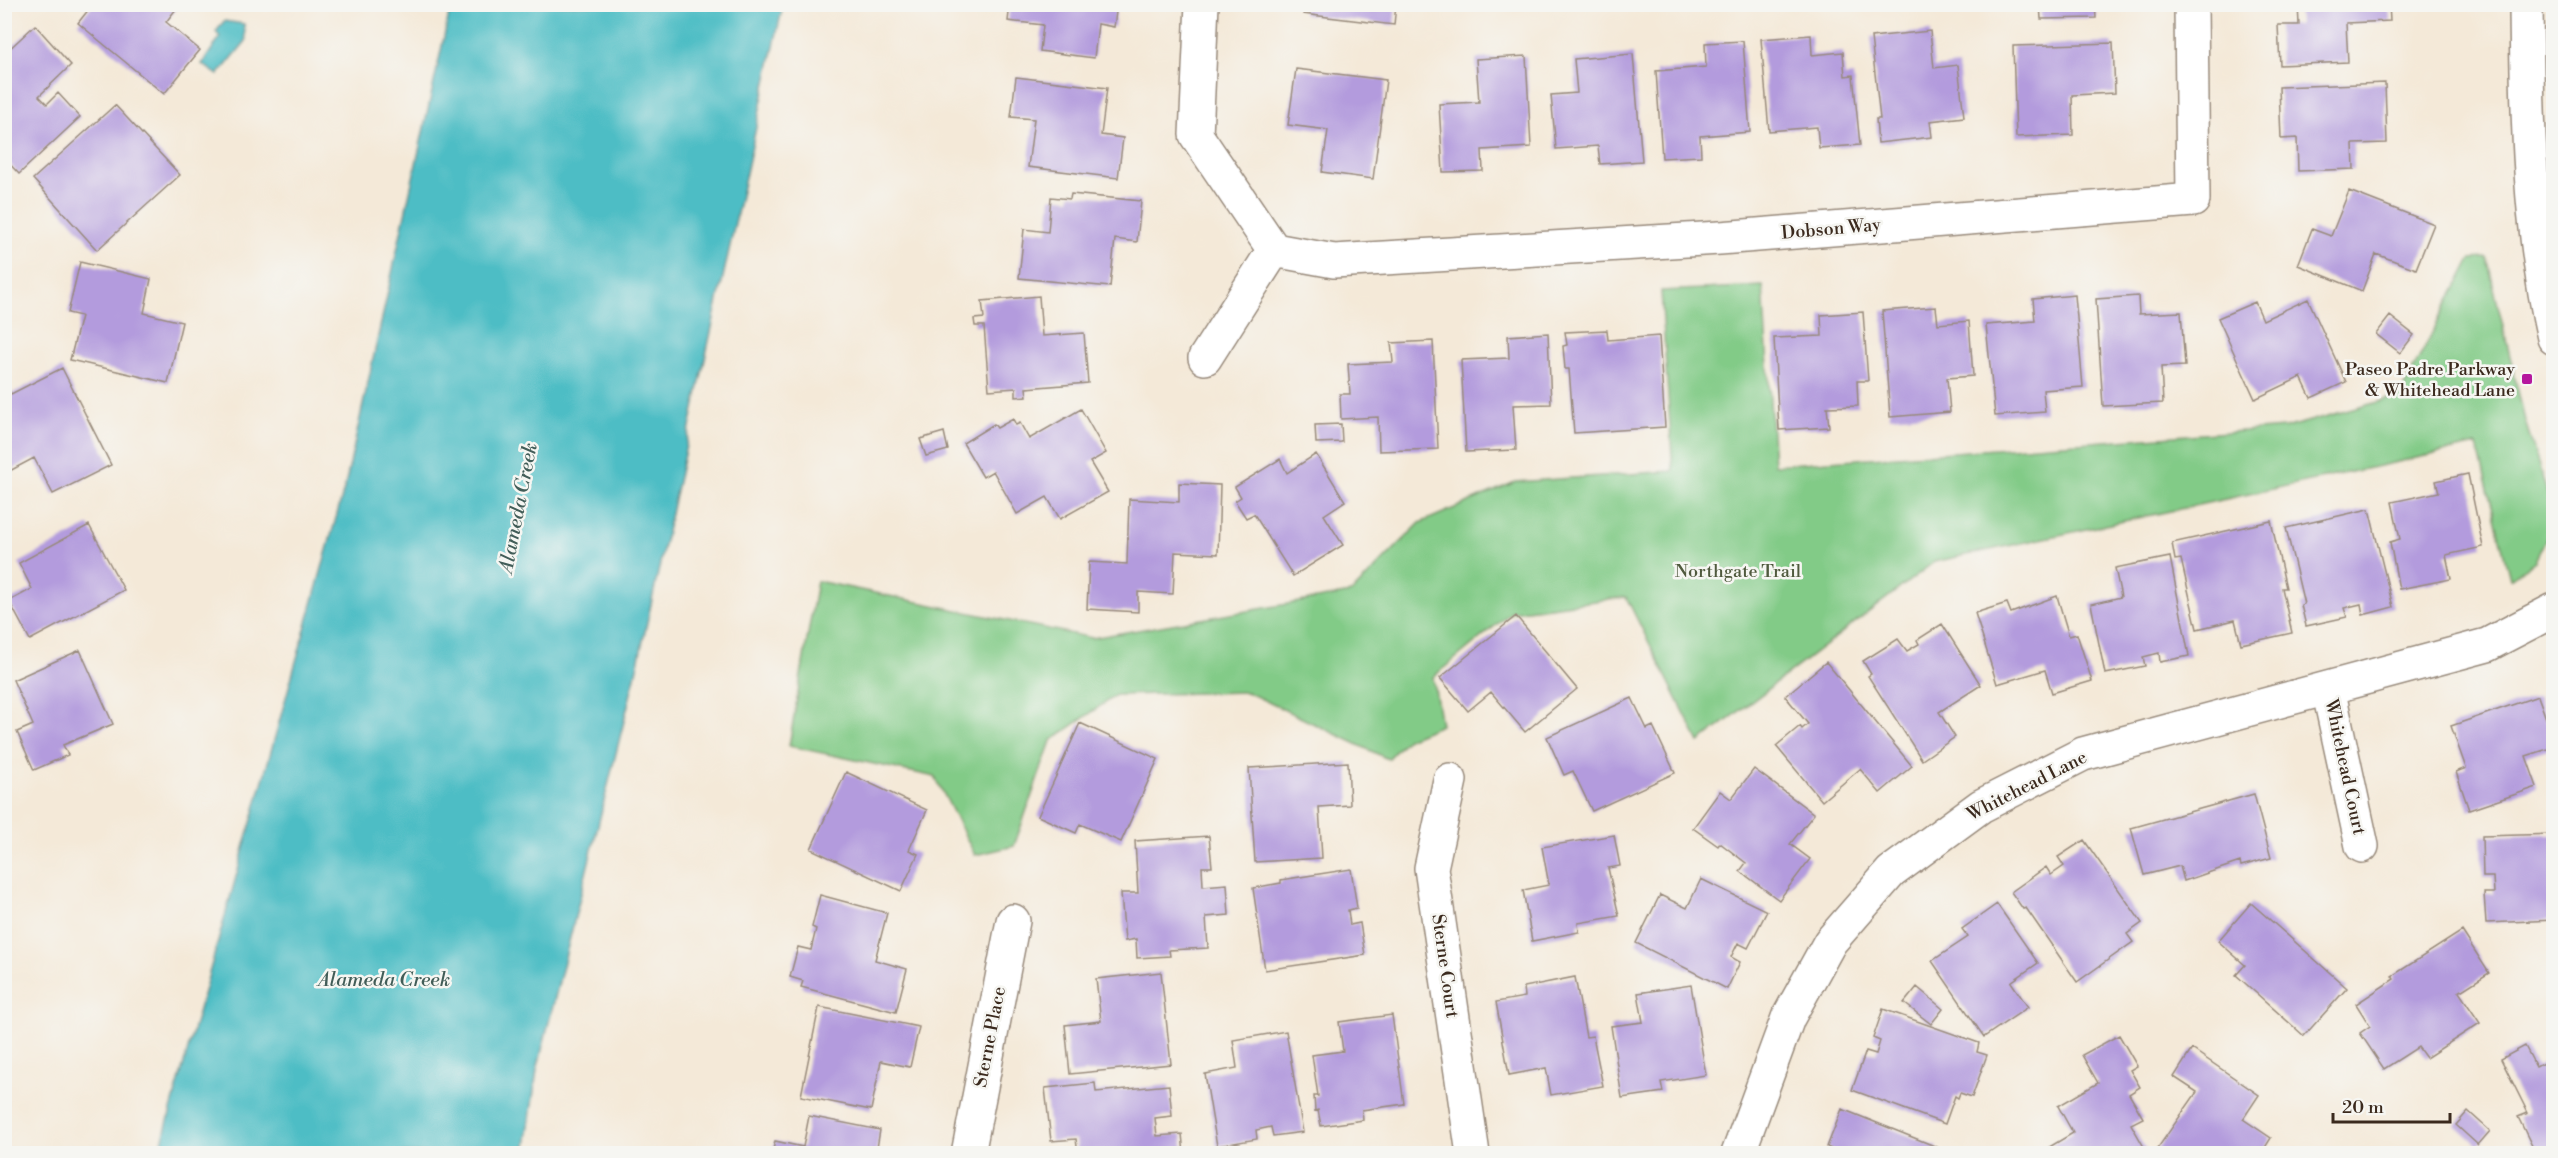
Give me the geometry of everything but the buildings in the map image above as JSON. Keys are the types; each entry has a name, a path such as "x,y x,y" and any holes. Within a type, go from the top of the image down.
{"street":[{"path":"1202,4 1196,135 1274,250 1205,358"},
{"name":"Dobson Way","path":"1274,250 1334,261 1346,261 1720,238 2193,200 2191,4"},
{"path":"2526,4 2528,146 2542,288 2553,338"},
{"name":"Whitehead Lane","path":"1738,1154 1788,1018 1830,942 1891,872 1981,806 2083,754 2487,645 2553,610"},
{"name":"Whitehead Court","path":"2328,688 2362,846"},
{"name":"Sterne Court","path":"1450,780 1431,868 1473,1154"},
{"name":"Sterne Place","path":"968,1154 1013,921"}],"green space":[{"name":"Northgate Trail","path":"2487,258 2525,421 2549,499 2549,532 2535,561 2510,579 2477,445 1934,562 1699,742 1626,597 1512,612 1433,677 1441,725 1407,739 1388,759 1247,692 1116,695 1051,741 1014,846 975,855 935,777 789,746 817,581 1092,638 1351,593 1420,523 1515,482 1673,471 1661,291 1763,286 1774,465 2285,428 2399,396 2471,259"}],"water":[{"name":"Alameda Creek","path":"451,5 783,5 635,677 537,1070 525,1153 159,1153 346,482"},
{"path":"224,21 244,24 246,41 218,75 202,64 220,37 216,32"}],"place":[{"name":"Paseo Padre Parkway & Whitehead Lane","path":"2527,379"}]}
